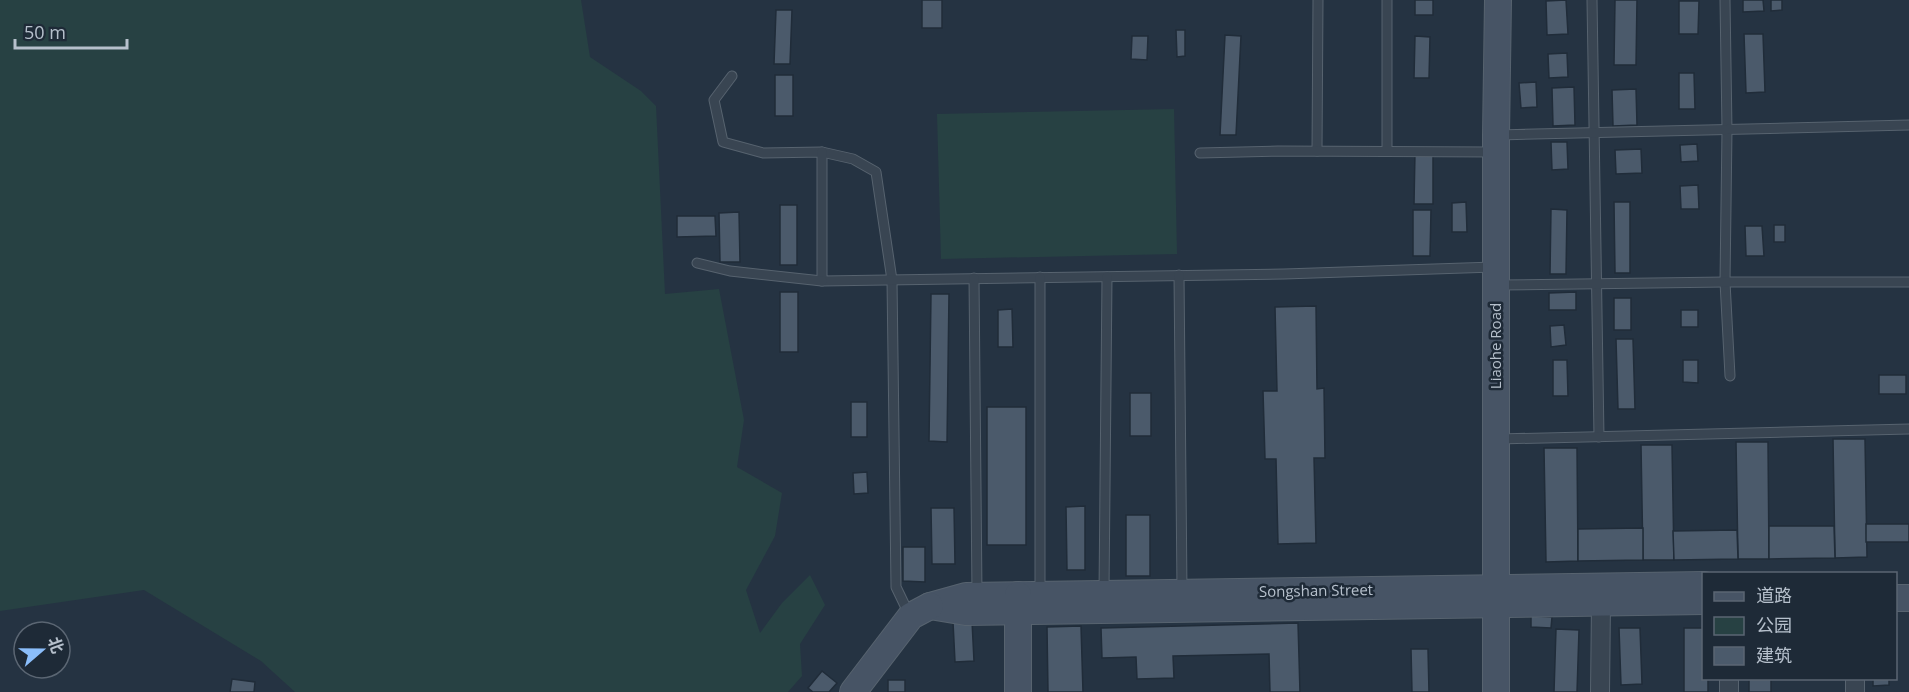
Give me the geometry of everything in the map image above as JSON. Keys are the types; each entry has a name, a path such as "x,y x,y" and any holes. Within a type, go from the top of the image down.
{"main road":[{"name":"Liaohe Road","path":"1496,692 1498,0"},
{"name":"Songshan Street","path":"920,611 966,596 1025,600 1496,596 1702,585"},
{"name":"Songshan Street","path":"920,611 966,612 1025,600 1104,594 1182,593 1496,596 1601,603 1702,601"},
{"path":"1018,692 1025,600"},
{"path":"853,692 920,611"}],"street":[{"path":"1600,692 1601,603"}],"lane":[{"path":"1317,151 1318,0"},
{"path":"1387,0 1387,151"},
{"path":"1592,0 1599,437"},
{"path":"1725,0 1727,130 1725,282 1730,376"},
{"path":"732,76 714,100 723,142 763,153 822,152 853,159 876,172 892,280 896,587 920,611"},
{"path":"1200,153 1387,151 1496,144 1593,133 1909,125"},
{"path":"822,152 822,281"},
{"path":"697,263 730,271 822,281 1179,275 1496,276 1597,284 1909,282"},
{"path":"1179,275 1182,593"},
{"path":"1104,594 1107,276"},
{"path":"1025,600 1040,277"},
{"path":"974,278 976,596"},
{"path":"1496,439 1909,429"}],"green space":[{"path":"0,0 581,0 590,57 641,91 656,106 665,294 719,289 744,420 737,467 782,493 775,536 746,590 760,633 782,603 810,575 825,605 800,644 802,676 788,692 295,692 261,661 144,590 0,611"},
{"path":"1174,109 1177,254 941,259 937,114"}],"building":[{"path":"922,0 942,0 942,28 922,28"},
{"path":"1415,0 1433,0 1433,15 1415,15"},
{"path":"1566,0 1568,34 1547,35 1546,1"},
{"path":"1615,0 1637,0 1636,65 1614,65"},
{"path":"1743,0 1763,0 1764,11 1743,12"},
{"path":"1771,0 1782,0 1782,10 1771,11"},
{"path":"1679,1 1699,1 1698,34 1679,34"},
{"path":"776,10 792,10 790,64 774,64"},
{"path":"1176,30 1185,30 1185,56 1177,57"},
{"path":"1744,34 1763,34 1765,92 1746,93"},
{"path":"1225,35 1241,36 1236,135 1220,135"},
{"path":"1132,36 1148,36 1147,60 1131,59"},
{"path":"1415,36 1430,37 1429,78 1414,78"},
{"path":"1567,53 1568,77 1549,78 1548,54"},
{"path":"1679,73 1694,73 1695,109 1679,109"},
{"path":"775,75 793,75 793,116 775,116"},
{"path":"1536,82 1537,107 1521,108 1519,83"},
{"path":"1574,87 1575,125 1553,126 1552,88"},
{"path":"1636,89 1637,125 1613,126 1612,90"},
{"path":"1551,142 1567,142 1568,169 1552,170"},
{"path":"1697,144 1698,161 1681,162 1680,145"},
{"path":"1641,149 1642,173 1616,174 1615,150"},
{"path":"1415,152 1433,153 1433,204 1414,204"},
{"path":"1698,185 1699,209 1681,209 1680,186"},
{"path":"1466,202 1467,232 1452,232 1452,203"},
{"path":"1614,202 1630,202 1630,273 1615,273"},
{"path":"780,205 797,205 797,265 780,265"},
{"path":"1551,209 1567,210 1566,274 1550,274"},
{"path":"1413,210 1431,210 1430,256 1413,256"},
{"path":"739,212 740,262 720,262 719,213"},
{"path":"677,216 715,216 716,236 677,237"},
{"path":"1774,225 1785,225 1785,242 1774,242"},
{"path":"1745,226 1762,226 1764,256 1746,256"},
{"path":"780,292 798,292 798,352 780,352"},
{"path":"1576,292 1576,310 1549,310 1549,293"},
{"path":"931,294 949,294 947,442 929,441"},
{"path":"1614,298 1631,298 1631,330 1614,330"},
{"path":"1316,306 1317,389 1324,388 1325,458 1314,458 1316,543 1278,544 1276,459 1265,459 1263,391 1277,391 1275,307"},
{"path":"1012,309 1013,347 998,347 998,310"},
{"path":"1681,310 1698,310 1698,327 1681,327"},
{"path":"1564,325 1566,345 1551,347 1550,326"},
{"path":"1616,339 1633,339 1635,409 1618,409"},
{"path":"1553,360 1567,360 1568,396 1553,396"},
{"path":"1683,360 1698,360 1698,383 1683,382"},
{"path":"1879,375 1906,375 1906,394 1879,394"},
{"path":"1130,393 1151,393 1151,436 1130,436"},
{"path":"851,402 867,402 867,437 851,437"},
{"path":"987,407 1026,407 1026,545 987,545"},
{"path":"1833,439 1865,439 1867,557 1835,558"},
{"path":"1736,442 1768,442 1769,559 1738,559"},
{"path":"1641,445 1672,445 1674,560 1643,560"},
{"path":"1544,448 1577,448 1578,561 1546,562"},
{"path":"867,472 868,493 854,494 853,473"},
{"path":"1085,506 1085,570 1067,570 1066,507"},
{"path":"931,508 954,508 955,564 932,564"},
{"path":"1126,515 1150,515 1150,576 1126,576"},
{"path":"1866,524 1909,524 1909,542 1866,542"},
{"path":"1769,526 1834,526 1835,558 1769,559"},
{"path":"1643,528 1643,560 1578,561 1578,529"},
{"path":"1737,530 1738,559 1674,560 1673,531"},
{"path":"903,547 925,547 925,582 903,581"},
{"path":"1531,616 1552,617 1551,628 1531,627"},
{"path":"972,621 974,661 955,662 953,622"},
{"path":"1298,623 1300,692 1270,692 1269,654 1173,656 1174,678 1137,679 1136,657 1102,658 1101,628"},
{"path":"1081,626 1083,692 1048,692 1047,627"},
{"path":"1619,628 1640,628 1642,684 1621,685"},
{"path":"1684,628 1702,628 1702,680 1708,680 1708,692 1684,692"},
{"path":"1556,629 1579,630 1577,692 1554,692"},
{"path":"1411,649 1428,649 1429,692 1412,692"},
{"path":"822,671 837,683 829,692 813,692 808,688"},
{"path":"232,679 255,682 254,692 230,692"},
{"path":"888,680 905,680 905,692 888,692"},
{"path":"1749,680 1771,680 1771,692 1749,692"},
{"path":"1873,680 1889,680 1889,685 1873,686"}]}
